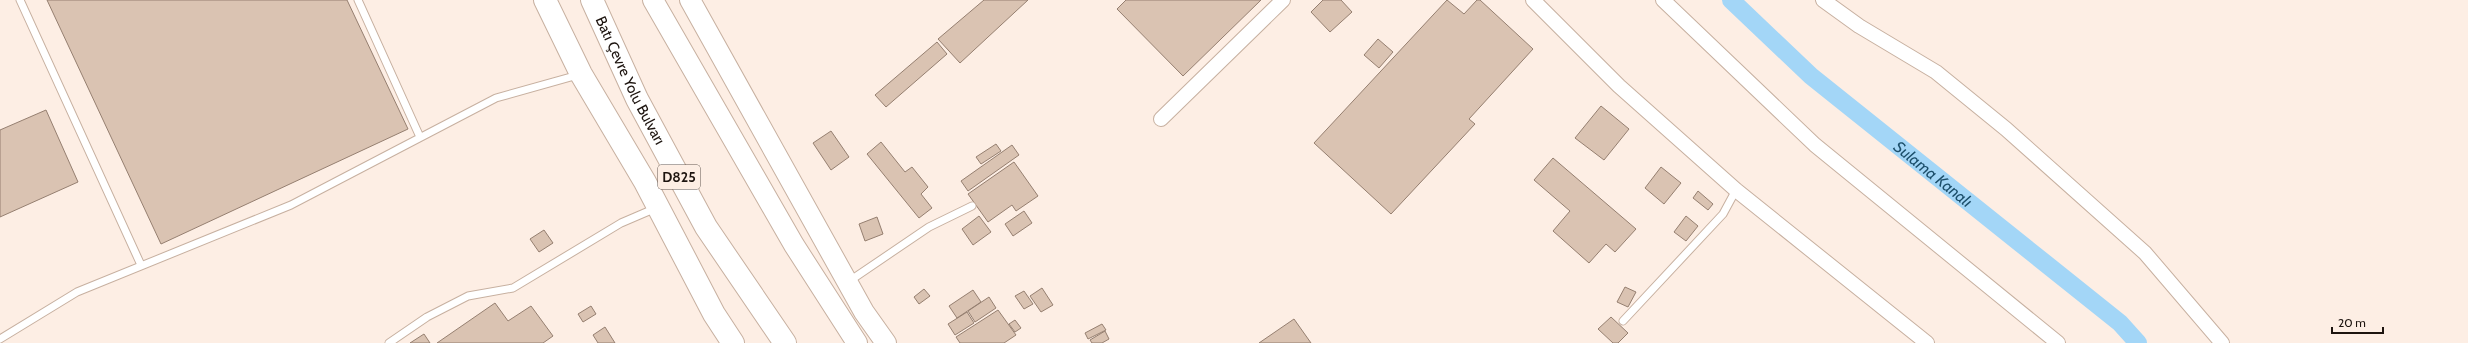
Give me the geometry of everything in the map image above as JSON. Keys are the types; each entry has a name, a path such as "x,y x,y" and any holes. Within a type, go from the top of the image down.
{"highway":[{"name":"D825","path":"545,0 581,74 658,207 714,314 733,343"},
{"name":"Batı Çevre Yolu Bulvarı","path":"592,0 637,99 706,227 786,343"}],"main road":[{"path":"653,0 794,245 857,343"},
{"path":"690,0 864,312 886,343"}],"street":[{"path":"1161,119 1283,0"},
{"path":"1533,0 1618,86 1736,190 1926,343"},
{"path":"1663,0 1815,145 2058,343"},
{"path":"1823,0 1859,26 1936,72 2006,130 2146,253 2222,343"}],"lane":[{"path":"20,0 141,265"},
{"path":"358,0 420,137"},
{"path":"0,339 77,292 291,205 496,98 581,74"},
{"path":"1623,321 1723,214 1736,190"},
{"path":"848,282 929,227 972,206"},
{"path":"389,343 427,317 468,296 513,288 621,223 658,207"}],"building":[{"path":"47,0 347,0 408,129 161,244"},
{"path":"984,0 1028,0 960,63 938,39"},
{"path":"1126,0 1261,0 1183,76 1117,9"},
{"path":"1323,0 1341,0 1352,12 1330,32 1311,12"},
{"path":"1447,0 1464,14 1477,0 1480,0 1533,49 1469,119 1475,124 1391,214 1314,143"},
{"path":"1378,39 1393,52 1379,68 1364,55"},
{"path":"937,42 947,54 886,107 875,95"},
{"path":"1601,106 1629,129 1604,160 1575,138"},
{"path":"46,110 78,182 0,217 0,130"},
{"path":"831,131 849,157 831,170 813,143"},
{"path":"881,142 905,172 912,167 928,187 921,194 932,208 919,218 867,154"},
{"path":"996,144 1001,151 981,164 976,157"},
{"path":"1012,145 1019,155 968,191 961,181"},
{"path":"1553,158 1636,229 1615,252 1606,244 1589,263 1553,231 1570,211 1534,180"},
{"path":"1014,162 1038,196 1016,211 1012,205 988,222 968,194"},
{"path":"1661,167 1681,183 1664,204 1645,188"},
{"path":"1698,191 1713,204 1708,210 1693,198"},
{"path":"1024,211 1032,223 1013,236 1005,224"},
{"path":"979,216 991,232 973,245 962,229"},
{"path":"1686,216 1698,226 1686,241 1674,232"},
{"path":"877,217 883,234 865,241 859,224"},
{"path":"544,230 553,243 539,252 530,239"},
{"path":"1625,287 1636,292 1628,307 1617,302"},
{"path":"1042,288 1053,305 1041,312 1030,296"},
{"path":"924,289 930,296 919,304 914,297"},
{"path":"973,290 981,302 957,318 949,306"},
{"path":"1024,291 1033,304 1024,309 1015,296"},
{"path":"989,297 996,308 975,322 968,311"},
{"path":"495,303 508,321 531,306 553,336 543,343 437,343"},
{"path":"591,306 596,314 583,322 578,314"},
{"path":"998,310 1016,335 1004,343 960,343 956,337"},
{"path":"967,312 974,323 955,335 948,324"},
{"path":"1611,317 1628,333 1618,343 1613,343 1598,329"},
{"path":"1294,319 1311,343 1259,343"},
{"path":"1015,320 1021,328 1015,332 1009,324"},
{"path":"1102,324 1106,330 1088,339 1085,333"},
{"path":"605,327 615,343 598,343 593,335"},
{"path":"1105,331 1109,339 1102,343 1092,343 1090,340"},
{"path":"424,334 430,343 410,343"}],"waterway":[{"name":"Sulama Kanalı","path":"1731,0 1811,76 2120,323 2138,343"}]}
